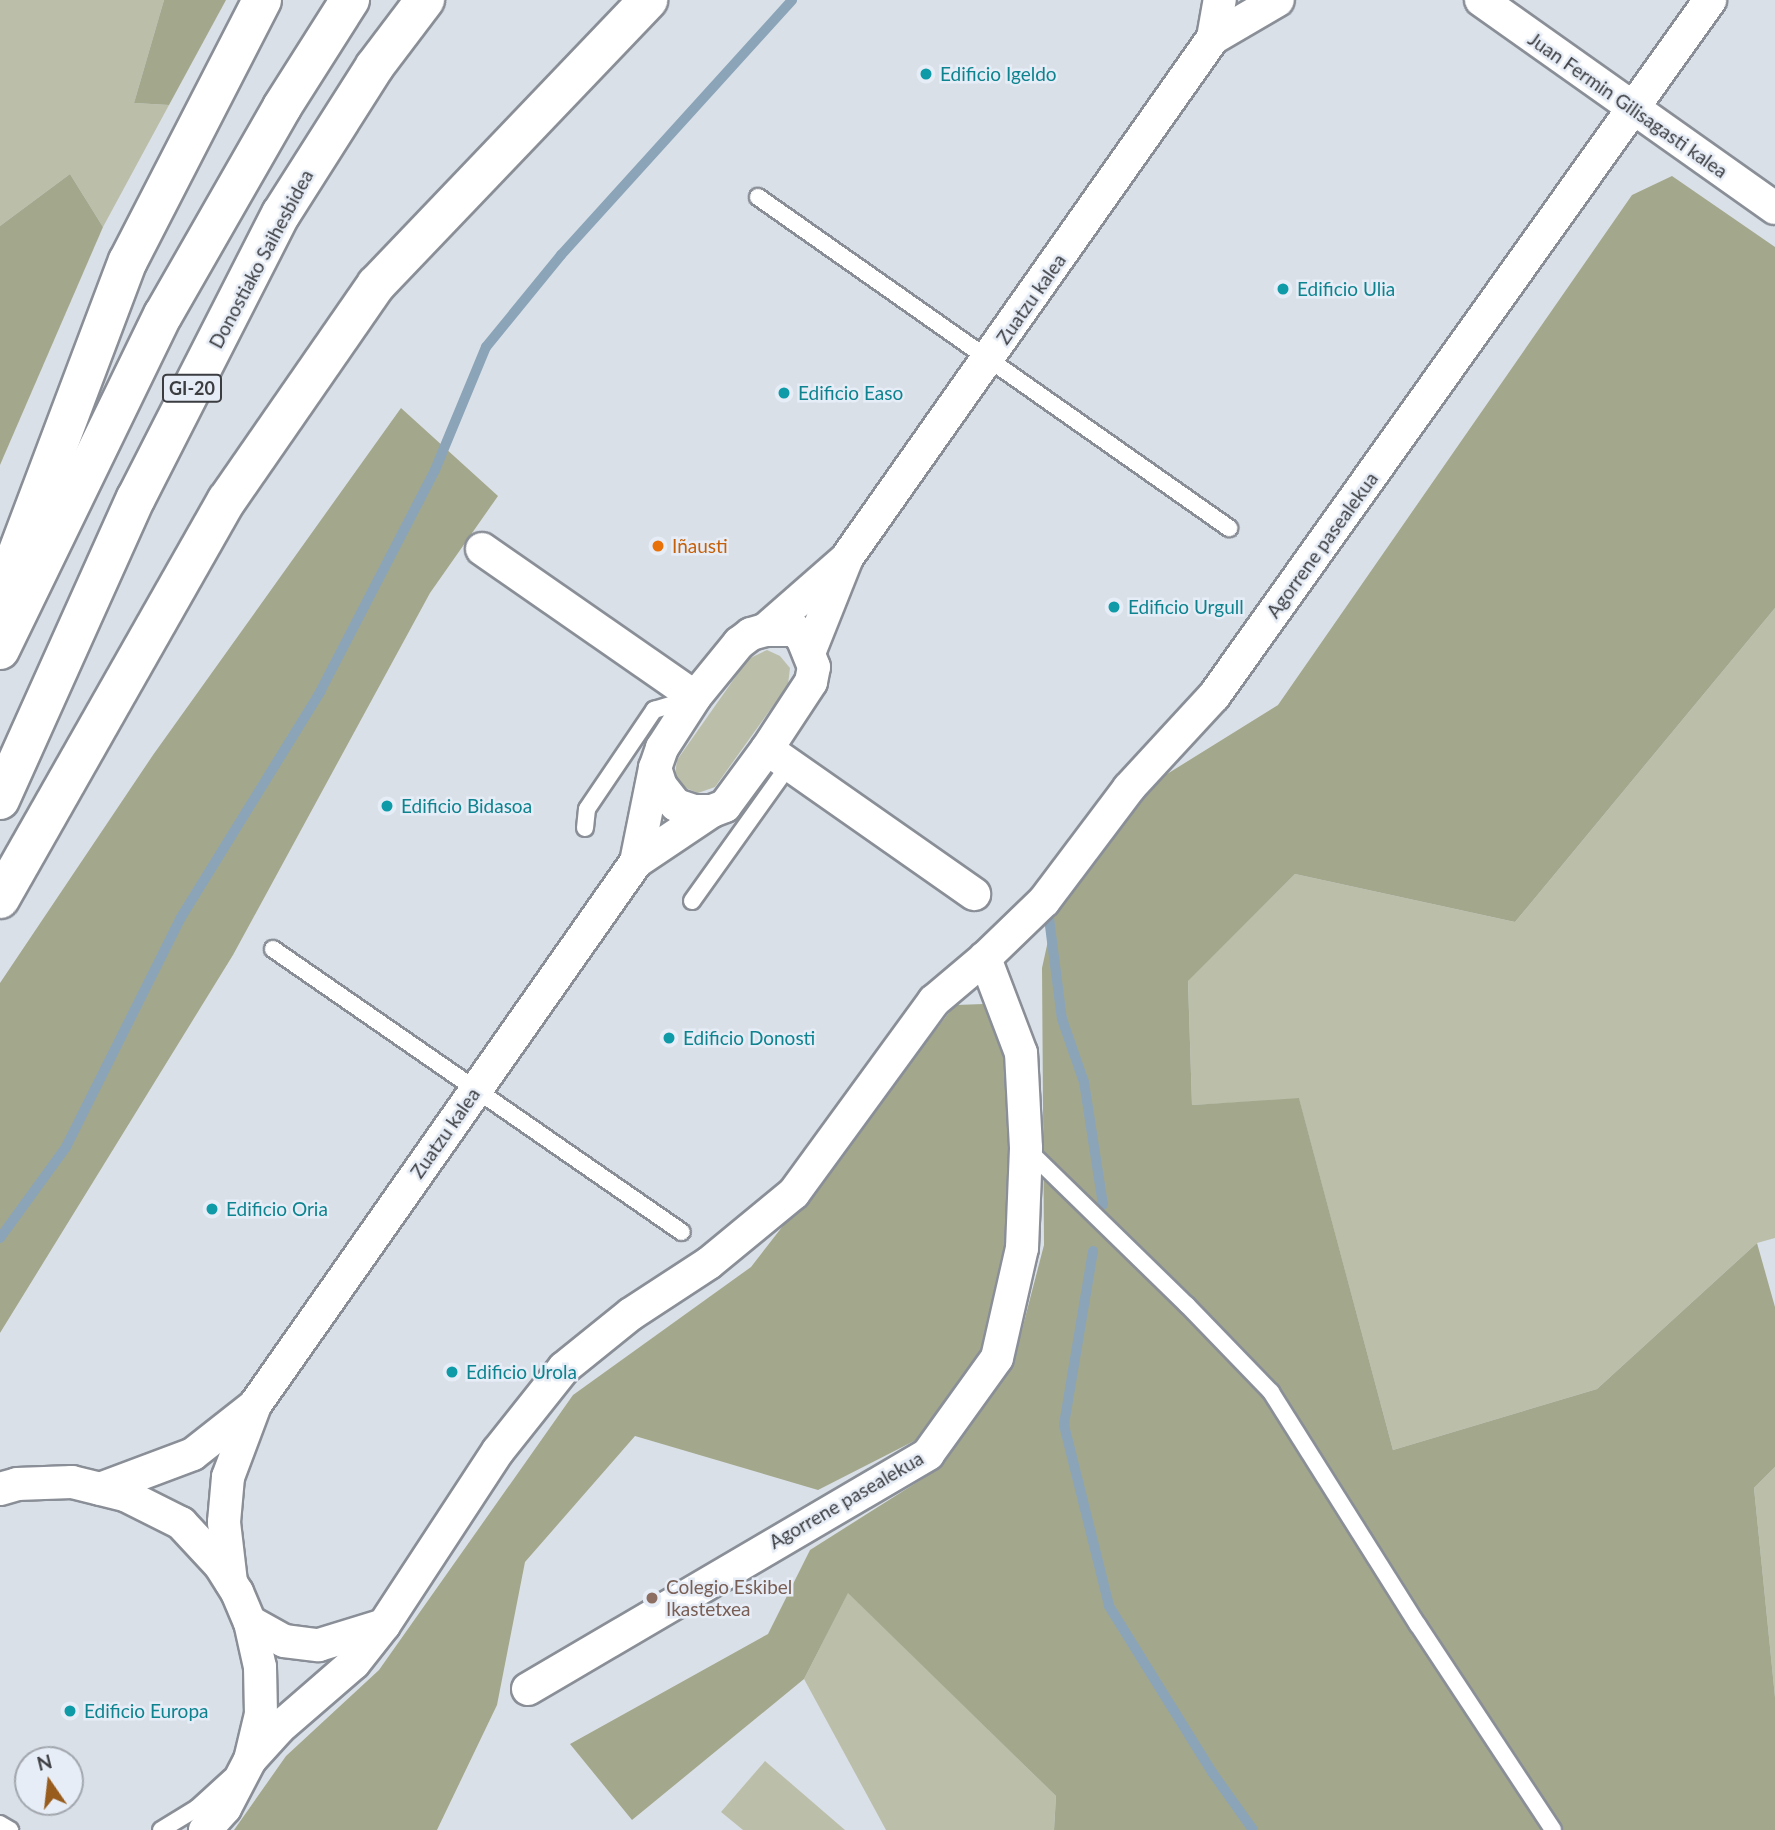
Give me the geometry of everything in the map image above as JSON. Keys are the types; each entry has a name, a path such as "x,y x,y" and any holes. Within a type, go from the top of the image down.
{"highway":[{"path":"0,599 128,261 262,0"},
{"name":"GI-20","path":"0,650 163,315 282,107 351,0"},
{"name":"Donostiako Saihesbidea","path":"0,800 136,498 281,214 375,66 425,0"},
{"path":"0,899 227,500 376,285 648,0"}],"street":[{"name":"Zuatzu kalea","path":"231,1582 224,1522 228,1477 255,1405 636,862 712,811 725,806 778,757 811,682 814,667 808,653 846,559 1213,38 1220,0"},
{"name":"Zuatzu kalea","path":"1213,38 1278,0"},
{"name":"Juan Fermin Gilisagasti kalea","path":"1481,0 1633,111 1775,208"},
{"name":"Agorrene pasealekua","path":"250,1760 279,1728 354,1662 384,1625 498,1451 564,1368 631,1314 709,1263 794,1193 934,1001 985,958 1044,901 1129,788 1214,696 1710,0"},
{"path":"482,549 695,697"},
{"name":"Zuatzu kalea","path":"636,862 655,768 662,748 695,697 739,643 765,629 846,559"},
{"path":"765,629 795,631 808,653"},
{"path":"778,757 974,894"},
{"path":"655,768 661,786 676,805 694,811 712,811"},
{"name":"Agorrene pasealekua","path":"528,1689 928,1454 997,1357 1022,1248 1026,1148 1021,1053 985,958"},
{"name":"Zuatzu kalea","path":"100,1489 193,1454 255,1405"},
{"name":"Zuatzu kalea","path":"0,1489 17,1484 72,1482 125,1494 181,1523 220,1565 231,1582 250,1622 260,1667 261,1714 250,1760 225,1808 205,1830"},
{"path":"250,1622 284,1641 319,1645 384,1625"}],"lane":[{"path":"758,197 1229,528"},
{"path":"585,828 587,810 654,710 695,697"},
{"path":"692,901 778,757"},
{"path":"273,949 681,1232"},
{"path":"1026,1148 1188,1304 1271,1392 1418,1625 1553,1830"},
{"path":"161,1830 197,1808 250,1760"},
{"path":"0,1824 10,1830"}],"green space":[{"path":"0,0 164,0 134,103 169,105 103,227 70,174 0,226"},
{"path":"164,0 226,0 169,105 134,103"},
{"path":"70,174 103,227 0,465 0,226"},
{"path":"1672,176 1775,247 1775,608 1515,922 1295,874 1188,981 1192,1105 1299,1098 1393,1450 1597,1389 1757,1243 1775,1307 1775,1467 1754,1488 1775,1697 1775,1830 1054,1830 1056,1796 848,1593 804,1679 632,1820 570,1744 768,1634 810,1550 941,1467 1013,1364 1044,1245 1042,968 1053,918 1159,779 1278,705 1632,195"},
{"path":"401,408 498,496 430,593 233,955 0,1333 0,983 153,755"},
{"path":"1775,608 1775,1238 1757,1243 1597,1389 1393,1450 1299,1099 1192,1105 1188,980 1295,874 1515,922"},
{"path":"767,650 780,656 790,668 788,685 715,787 698,793 683,787 675,775 677,760 748,659"},
{"path":"984,1004 1011,1058 1010,1243 986,1344 918,1439 818,1490 635,1436 525,1562 497,1705 437,1830 234,1830 286,1756 379,1670 573,1395 751,1267 955,1005"},
{"path":"1775,1467 1775,1697 1754,1488"},
{"path":"848,1592 1056,1796 1054,1830 886,1830 804,1679"},
{"path":"765,1761 845,1830 743,1830 721,1812"}],"waterway":[{"path":"0,1238 66,1147 180,919 320,692 435,470 486,347 561,255 792,0"},
{"path":"1049,918 1062,1019 1084,1082 1103,1205"},
{"path":"1093,1251 1064,1425 1109,1606 1212,1772 1253,1830"}],"place":[{"name":"Edificio Igeldo","path":"926,74"},
{"name":"Edificio Ulia","path":"1283,289"},
{"name":"Edificio Easo","path":"784,393"},
{"name":"Iñausti","path":"658,546"},
{"name":"Edificio Urgull","path":"1114,607"},
{"name":"Edificio Bidasoa","path":"387,806"},
{"name":"Edificio Donosti","path":"669,1038"},
{"name":"Edificio Oria","path":"212,1209"},
{"name":"Edificio Urola","path":"452,1372"},
{"name":"Colegio Eskibel Ikastetxea","path":"652,1598"},
{"name":"Edificio Europa","path":"70,1711"}]}
